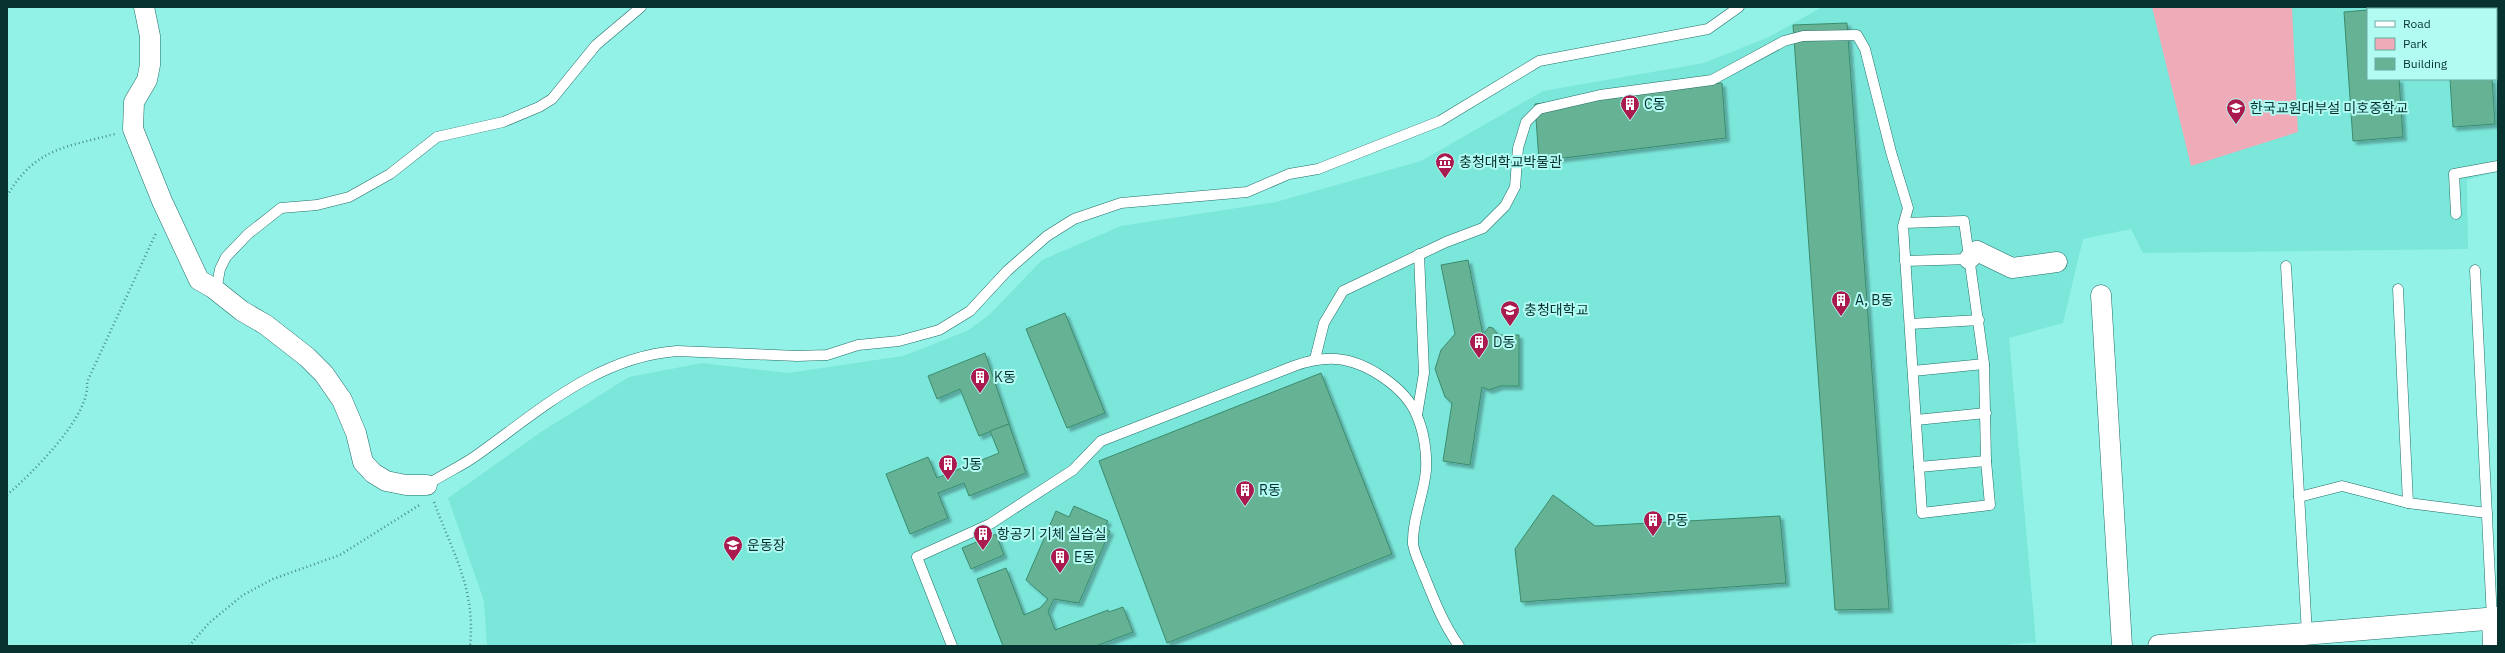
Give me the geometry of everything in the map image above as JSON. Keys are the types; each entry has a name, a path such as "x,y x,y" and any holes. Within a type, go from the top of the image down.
{"street":[{"path":"144,7 150,36 150,66 147,80 134,102 133,129 162,201 199,280 290,343 324,374 342,400 356,433 363,462 373,473 386,481 430,491"},
{"path":"1969,259 1977,251 2012,268 2057,262"},
{"path":"2101,295 2122,646"},
{"path":"2159,646 2307,640 2495,618 2493,646"}],"lane":[{"path":"216,291 220,269 226,257 248,234 281,208 317,205 349,197 390,174 437,138 503,122 539,107 552,99 596,45 641,7"},
{"path":"430,491 545,404 598,373 618,364 658,352 677,351 797,356 827,355 858,345 899,341 939,330 970,310 1007,271 1047,236 1074,219 1121,203 1247,192 1289,174 1318,169 1440,121 1539,61 1708,29 1739,7"},
{"path":"1315,359 1324,323 1343,291 1418,254 1483,228 1505,206 1515,187 1518,148 1526,122 1539,109 1600,95 1712,80 1784,41 1803,36 1857,35 1866,49 1891,152 1908,208 1904,223 1905,261 1922,513 1990,505 1986,461 1984,364 1964,221 1904,223"},
{"path":"2456,214 2454,174 2498,166"},
{"path":"1417,415 1424,373 1418,254"},
{"path":"1905,261 1969,259"},
{"path":"2286,266 2307,640"},
{"path":"2475,270 2487,513 2495,618"},
{"path":"2398,289 2408,503"},
{"path":"1910,324 1979,320"},
{"path":"952,646 917,557 990,524 1073,470 1101,441 1315,359 1337,359 1358,365 1380,376 1404,396 1417,415 1422,430 1426,469 1414,530 1413,546 1444,624 1459,646"},
{"path":"1913,371 1984,364"},
{"path":"1916,420 1986,413"},
{"path":"1919,467 1986,461"},
{"path":"2299,496 2342,486 2408,503 2487,513"}],"path":[{"path":"7,196 30,166 43,156 133,129"},
{"path":"7,495 60,439 86,402 88,382 156,231"},
{"path":"189,646 209,624 243,594 273,579 340,555 430,491 462,573 470,600 472,622 470,646"}],"shaded area":[{"name":"충청대학교","path":"1822,7 2498,7 2498,171 2467,180 2468,249 2143,253 2131,229 2083,239 2063,323 2009,338 2036,642 1995,646 487,646 484,601 448,498 541,432 629,377 702,363 788,373 903,356 967,331 989,315 1042,260 1121,226 1276,202 1421,161 1543,91 1704,63 1769,37"}],"green space":[{"path":"2152,7 2292,7 2298,132 2191,166"}],"building":[{"path":"2415,7 2487,7 2487,8 2400,8"},
{"path":"2367,10 2367,80 2399,80 2403,137 2353,141 2344,12"},
{"name":"A, B동","path":"1847,23 1889,609 1835,610 1793,25"},
{"path":"2450,80 2492,80 2495,124 2453,127"},
{"name":"C동","path":"1722,83 1726,138 1539,161 1535,104"},
{"name":"D동","path":"1468,260 1483,335 1489,327 1493,328 1498,335 1519,335 1519,386 1500,386 1489,390 1482,387 1470,465 1443,461 1452,403 1445,397 1435,369 1441,350 1455,334 1441,265"},
{"path":"1065,313 1105,413 1067,428 1026,329"},
{"name":"K동","path":"985,353 1009,424 979,436 960,389 937,399 928,376"},
{"name":"R동","path":"1321,373 1392,554 1167,643 1099,461"},
{"name":"J동","path":"1009,424 1026,473 969,496 964,483 938,493 948,518 910,534 886,474 928,457 937,478 999,453 990,431"},
{"name":"P동","path":"1553,495 1595,526 1780,516 1786,583 1521,602 1515,549"},
{"name":"E동","path":"1074,506 1108,521 1104,528 1110,531 1079,603 1054,599 1048,611 1055,630 1108,610 1109,612 1123,607 1133,632 1096,646 1003,646 977,579 1006,568 1024,615 1040,608 1048,599 1026,580 1056,511 1069,517"},
{"name":"항공기 기체 실습실","path":"996,534 1004,555 971,569 962,548"}],"place":[{"name":"C동","path":"1630,121"},
{"name":"한국교원대부설 미호중학교","path":"2236,125"},
{"name":"충청대학교박물관","path":"1445,179"},
{"name":"A, B동","path":"1841,317"},
{"name":"충청대학교","path":"1510,327"},
{"name":"D동","path":"1479,359"},
{"name":"K동","path":"980,394"},
{"name":"J동","path":"948,481"},
{"name":"R동","path":"1245,507"},
{"name":"P동","path":"1653,537"},
{"name":"항공기 기체 실습실","path":"983,551"},
{"name":"운동장","path":"733,562"},
{"name":"E동","path":"1060,574"}]}
